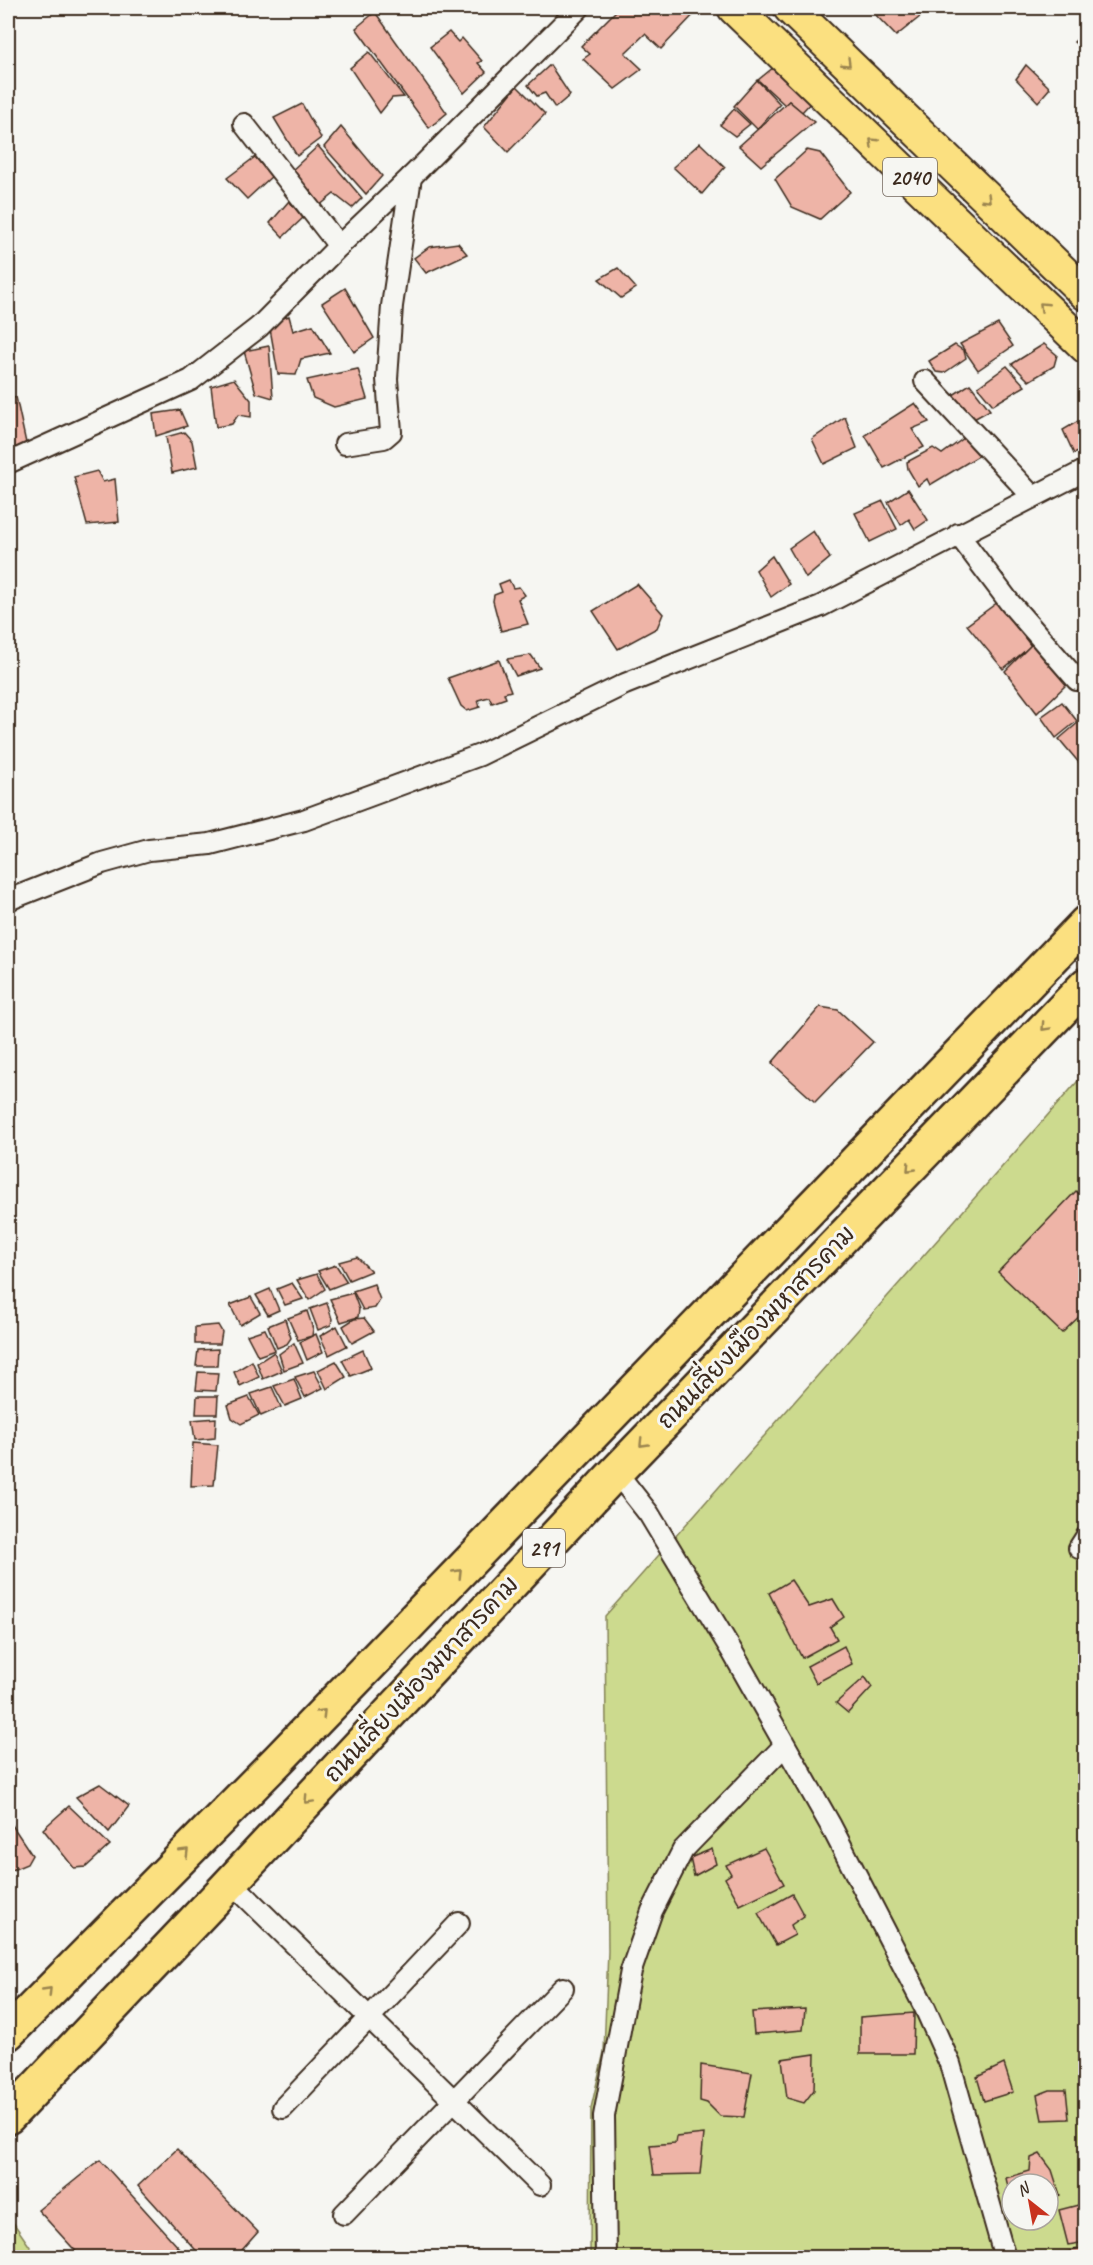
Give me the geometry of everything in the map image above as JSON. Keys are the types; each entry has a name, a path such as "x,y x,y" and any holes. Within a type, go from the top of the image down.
{"highway":[{"name":"ถนนเลี่ยงเมืองมหาสารคาม","path":"8,2033 279,1759 1086,923"},
{"name":"ถนนเลี่ยงเมืองมหาสารคาม","path":"8,2116 616,1472 1086,985"}],"main road":[{"name":"2040","path":"734,8 1086,347"},
{"name":"2040","path":"800,18 1086,294"},
{"path":"784,56 800,18"}],"street":[{"path":"8,463 191,380 259,327 579,8"},
{"path":"244,124 339,246"},
{"path":"345,444 384,438 391,432 387,379 392,306 411,177"},
{"path":"925,381 1032,496"},
{"path":"8,900 102,863 149,850 210,844 304,820 480,755 626,684 821,606 1086,470"},
{"path":"958,534 1010,603 1077,680"},
{"path":"616,1472 649,1514 733,1653 836,1836 925,2007 950,2064 1005,2258"},
{"path":"606,2258 604,2116 631,1971 652,1911 683,1850 784,1746"},
{"path":"231,1882 540,2185"},
{"path":"283,2108 459,1923"},
{"path":"344,2214 563,1988"}],"green space":[{"path":"1085,1073 1085,2257 590,2258 591,2108 604,2052 608,1951 605,1616"},
{"path":"8,2215 37,2257 8,2257"}],"building":[{"path":"619,8 699,9 661,49 645,34 625,53 642,69 615,89 583,59 590,54 581,46"},
{"path":"869,8 928,8 930,9 896,36"},
{"path":"375,12 447,113 429,128 356,28"},
{"path":"1086,31 1086,52 1074,42"},
{"path":"449,32 458,42 462,38 482,61 478,63 486,72 464,93 430,47"},
{"path":"369,52 404,97 392,98 380,113 350,68"},
{"path":"779,63 814,99 802,112 789,101 785,105 758,80"},
{"path":"550,65 570,95 555,108 545,93 537,96 528,85"},
{"path":"1026,65 1050,88 1038,102 1016,79"},
{"path":"757,80 780,104 757,129 734,106"},
{"path":"517,86 545,114 508,152 484,127"},
{"path":"789,101 814,122 761,166 739,146"},
{"path":"302,104 321,138 297,156 274,118"},
{"path":"734,109 750,124 735,136 720,125"},
{"path":"341,127 382,176 366,194 324,147"},
{"path":"700,143 725,167 702,194 673,167"},
{"path":"318,146 362,198 352,208 334,194 319,206 291,171"},
{"path":"807,150 820,153 850,192 820,219 792,207 775,179"},
{"path":"255,157 272,176 247,199 227,178"},
{"path":"289,201 303,218 283,237 270,223"},
{"path":"458,243 467,254 426,273 414,258 429,247"},
{"path":"618,268 636,288 621,298 599,279"},
{"path":"345,288 374,338 354,352 322,303"},
{"path":"289,316 293,331 313,325 330,353 301,359 296,375 278,374 269,323"},
{"path":"998,324 1013,346 978,370 960,344"},
{"path":"1044,344 1057,355 1054,366 1029,381 1012,364"},
{"path":"955,345 964,351 966,358 944,373 936,372 929,361"},
{"path":"269,346 273,398 256,393 244,351"},
{"path":"1007,366 1025,386 993,405 978,387"},
{"path":"358,369 367,399 334,407 313,398 307,380"},
{"path":"234,379 251,400 251,417 238,415 232,424 216,427 211,386"},
{"path":"970,384 990,410 972,420 950,397"},
{"path":"16,397 26,443 8,452 8,400"},
{"path":"915,403 929,422 912,429 924,447 884,468 865,435"},
{"path":"180,410 187,426 156,436 153,414"},
{"path":"845,417 857,448 824,464 812,439"},
{"path":"1085,417 1086,448 1074,454 1063,430"},
{"path":"184,432 192,441 197,467 172,473 166,437"},
{"path":"964,438 980,455 930,485 927,479 918,486 908,469 907,462 933,448 942,454"},
{"path":"97,471 103,482 115,479 119,522 87,525 74,477"},
{"path":"908,489 928,520 915,529 909,519 901,525 888,502"},
{"path":"883,501 897,529 870,542 855,513"},
{"path":"813,531 830,558 806,578 789,548"},
{"path":"772,556 789,584 771,597 756,570"},
{"path":"509,580 513,588 519,587 525,595 518,599 528,624 501,631 493,601 494,595 502,592 499,584"},
{"path":"637,584 663,614 657,628 618,649 593,611"},
{"path":"998,602 1031,646 1003,669 967,625"},
{"path":"1034,642 1067,684 1037,713 1005,671"},
{"path":"531,655 540,668 516,676 507,659"},
{"path":"499,660 511,691 504,693 506,698 492,703 489,697 478,700 480,707 467,711 461,706 448,678"},
{"path":"1062,702 1077,721 1056,738 1041,717"},
{"path":"1086,716 1086,771 1059,739"},
{"path":"820,1007 838,1010 873,1042 815,1102 772,1063"},
{"path":"1076,1191 1086,1200 1086,1310 1062,1333 998,1272"},
{"path":"357,1257 371,1271 349,1280 339,1262"},
{"path":"336,1265 347,1282 329,1289 318,1271"},
{"path":"317,1274 325,1289 309,1300 297,1280"},
{"path":"292,1283 303,1299 285,1305 277,1289"},
{"path":"374,1284 380,1300 375,1308 363,1310 353,1291"},
{"path":"270,1289 279,1310 268,1315 256,1295"},
{"path":"353,1293 359,1309 358,1317 341,1322 330,1299"},
{"path":"251,1297 260,1313 240,1325 230,1305"},
{"path":"327,1303 332,1319 331,1325 318,1330 310,1309"},
{"path":"307,1311 313,1329 312,1336 298,1340 288,1318"},
{"path":"364,1318 374,1331 352,1343 343,1326 354,1319"},
{"path":"285,1319 291,1338 287,1344 277,1348 268,1326"},
{"path":"218,1325 222,1332 220,1344 195,1344 195,1327"},
{"path":"337,1326 347,1346 329,1355 320,1336"},
{"path":"265,1329 275,1350 258,1356 247,1335"},
{"path":"316,1334 323,1352 307,1360 300,1342"},
{"path":"294,1343 303,1363 284,1370 279,1354"},
{"path":"218,1349 217,1366 196,1366 198,1350"},
{"path":"363,1350 371,1368 351,1376 342,1360"},
{"path":"274,1352 282,1371 263,1379 257,1363"},
{"path":"252,1361 259,1377 240,1386 234,1372"},
{"path":"336,1361 346,1377 327,1389 318,1370"},
{"path":"314,1371 323,1388 305,1397 295,1377"},
{"path":"198,1372 218,1373 216,1391 196,1390"},
{"path":"294,1379 302,1399 285,1406 274,1386"},
{"path":"272,1387 281,1407 261,1416 251,1394"},
{"path":"197,1396 218,1396 217,1414 196,1414"},
{"path":"249,1397 259,1415 241,1424 232,1418 228,1405"},
{"path":"216,1418 215,1438 195,1440 192,1420"},
{"path":"193,1443 218,1445 214,1485 191,1486"},
{"path":"791,1580 809,1607 833,1599 844,1617 830,1627 837,1639 802,1658 769,1593"},
{"path":"844,1646 852,1664 816,1683 807,1666"},
{"path":"865,1677 872,1687 848,1713 836,1703"},
{"path":"100,1784 129,1806 109,1832 76,1797"},
{"path":"69,1806 110,1845 86,1867 74,1868 43,1829"},
{"path":"10,1822 32,1855 27,1864 10,1871 8,1868 8,1824"},
{"path":"764,1848 784,1884 740,1905 725,1878 731,1874 726,1865"},
{"path":"712,1849 716,1864 694,1876 690,1858"},
{"path":"792,1894 804,1916 791,1925 795,1935 776,1945 758,1913"},
{"path":"805,2009 803,2030 754,2034 752,2012"},
{"path":"914,2013 913,2054 860,2054 860,2017"},
{"path":"815,2054 814,2090 804,2103 787,2098 782,2059"},
{"path":"1004,2064 1013,2092 984,2101 977,2077"},
{"path":"701,2065 752,2073 744,2117 720,2116 707,2103 700,2101"},
{"path":"1050,2090 1066,2090 1069,2119 1042,2120 1037,2095"},
{"path":"704,2134 700,2174 654,2175 650,2145 675,2143 676,2137"},
{"path":"177,2149 258,2232 235,2258 203,2258 138,2186"},
{"path":"1040,2154 1053,2172 1027,2172 1030,2171 1031,2158"},
{"path":"100,2160 188,2258 82,2258 38,2210"},
{"path":"1086,2203 1086,2242 1068,2245 1060,2210"},
{"path":"1086,2247 1086,2258 1060,2258 1059,2254"}]}
